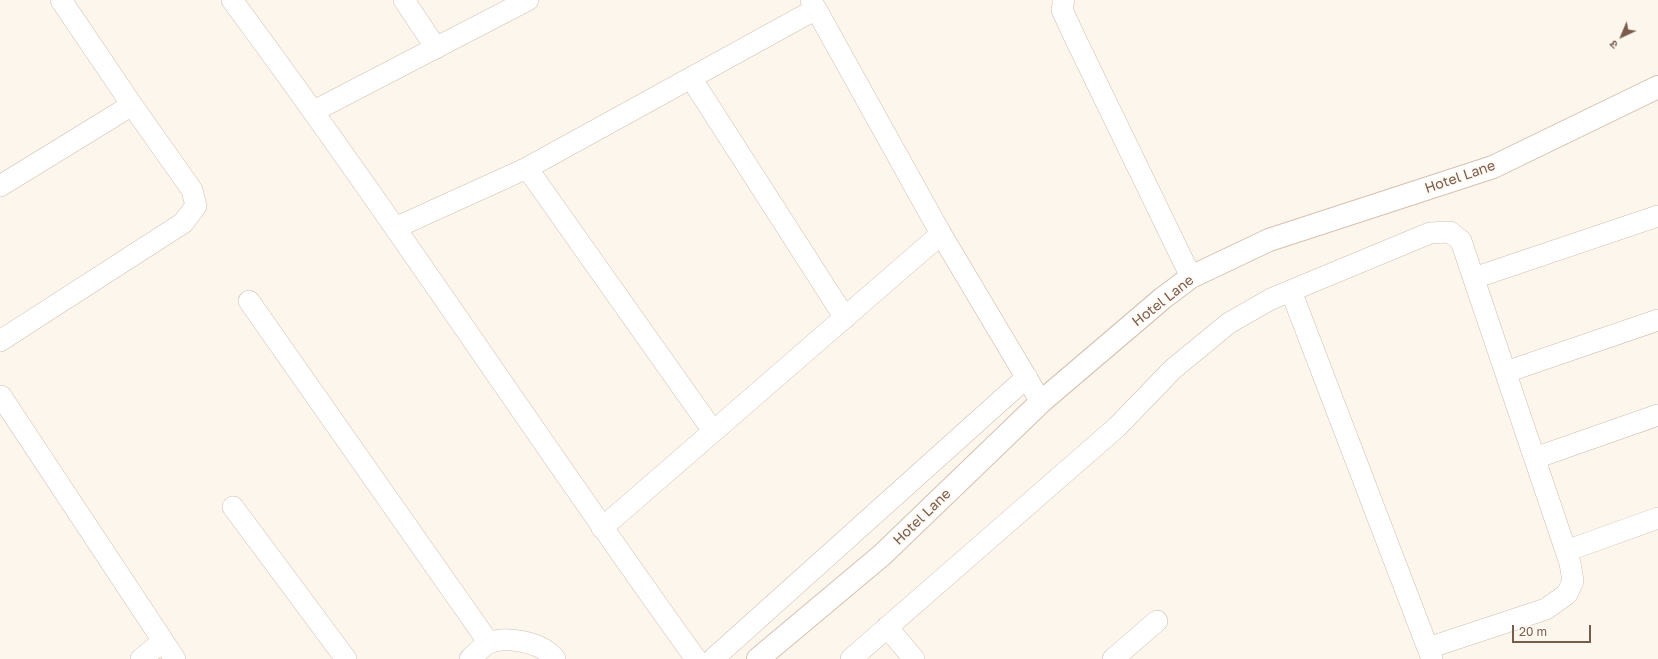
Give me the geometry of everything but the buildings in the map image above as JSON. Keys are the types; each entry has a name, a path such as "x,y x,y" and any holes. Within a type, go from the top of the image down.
{"street":[{"path":"0,341 183,222 196,206 192,190 61,0"},
{"path":"232,0 314,111 602,528 696,659"},
{"path":"404,0 436,48"},
{"path":"314,111 528,0"},
{"path":"1064,0 1062,10 1191,277"},
{"path":"395,228 527,168 691,78 814,5 941,234 1041,402"},
{"path":"691,78 845,318"},
{"name":"Hotel Lane","path":"758,659 882,555 1041,402 1163,298 1191,277 1269,240 1493,167 1658,87"},
{"path":"0,186 132,105"},
{"path":"527,168 713,431"},
{"path":"1474,278 1658,216"},
{"path":"851,659 1117,426 1173,369 1229,323 1271,299 1430,233 1450,232 1461,241 1570,563 1573,581 1567,594 1546,609 1430,654 1291,291"},
{"path":"602,528 941,234"},
{"path":"249,302 489,643"},
{"path":"1506,372 1658,320"},
{"path":"713,659 1027,377"},
{"path":"1,396 175,659"},
{"path":"1535,458 1658,415"},
{"path":"233,507 346,659"},
{"path":"1566,551 1658,518"},
{"path":"1113,659 1157,621"},
{"path":"887,627 914,659"},
{"path":"470,659 489,643 508,639 528,642 555,659"},
{"path":"141,659 163,641"}]}
